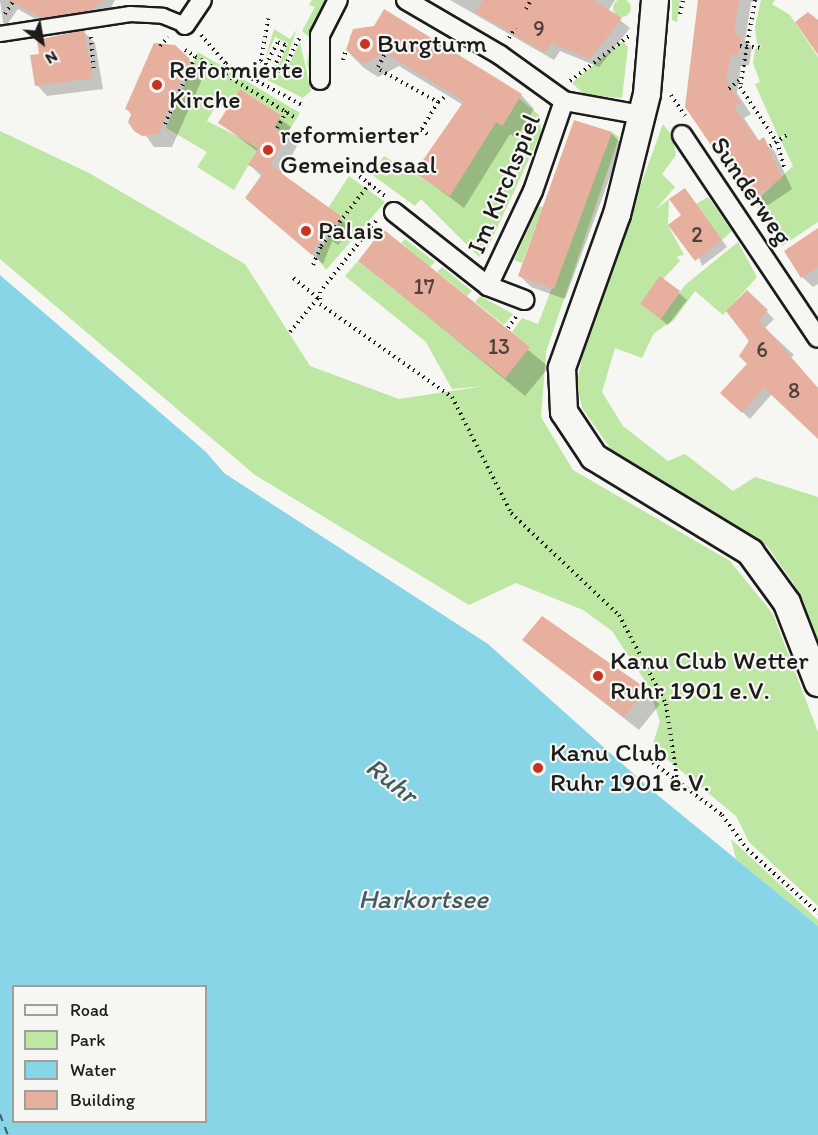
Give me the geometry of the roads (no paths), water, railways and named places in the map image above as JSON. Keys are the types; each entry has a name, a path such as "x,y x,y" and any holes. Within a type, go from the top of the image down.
{"main road":[{"path":"655,7 645,104 617,214 562,368 564,412 594,457 725,533 765,567 787,603 818,683"}],"street":[{"path":"320,80 320,35 338,0"},
{"name":"Im Kirchspiel","path":"406,0 559,97 645,104"},
{"path":"0,34 91,24 130,14 163,16 185,25 197,2"},
{"name":"Im Kirchspiel","path":"488,286 533,190 559,97"},
{"name":"Sunderweg","path":"682,135 818,338"},
{"name":"Im Kirchspiel","path":"394,212 488,286 524,300"}],"water":[{"name":"Harkortsee","path":"0,275 206,452 224,473 488,644 655,793 818,926 818,1135 0,1135"}],"place":[{"name":"Burgturm","path":"365,44"},
{"name":"Reformierte Kirche","path":"157,85"},
{"name":"reformierter Gemeindesaal","path":"268,150"},
{"name":"Palais","path":"306,231"},
{"name":"Kanu Club Wetter Ruhr 1901 e.V.","path":"598,676"},
{"name":"Kanu Club Ruhr 1901 e.V.","path":"538,768"}],"water label":[{"name":"Ruhr","path":"392,780"}]}
